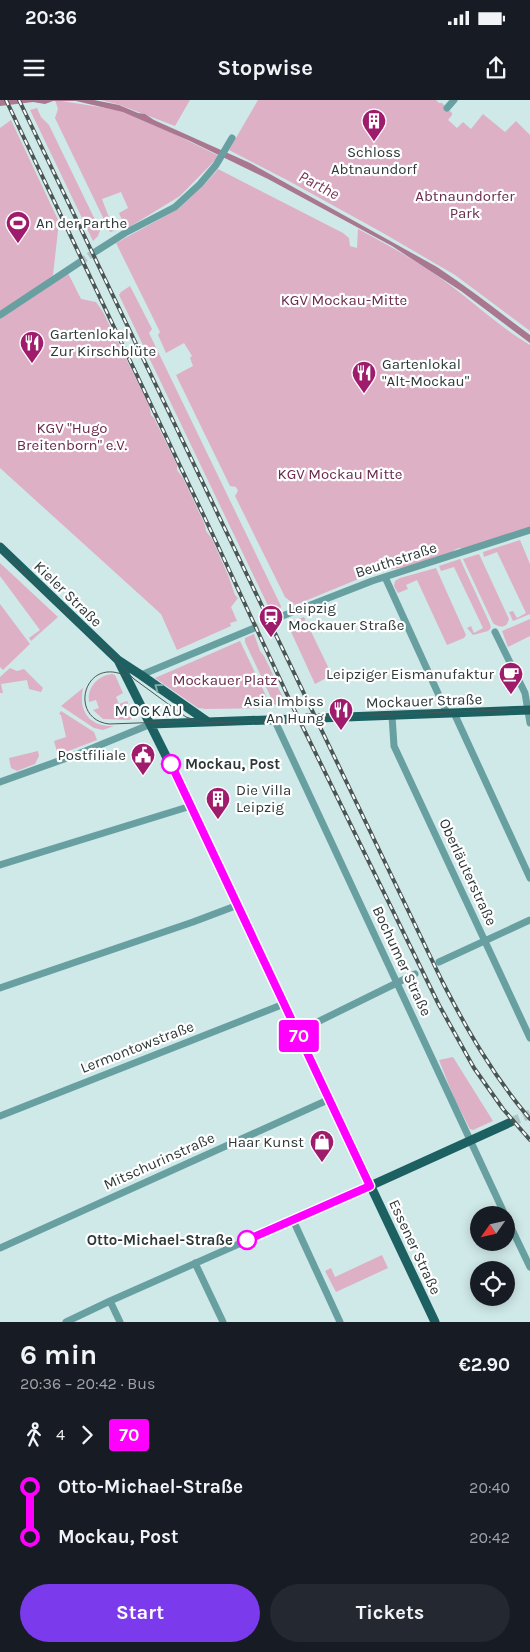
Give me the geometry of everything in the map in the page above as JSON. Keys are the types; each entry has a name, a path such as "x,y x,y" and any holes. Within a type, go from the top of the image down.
{"main road":[{"name":"Kieler Straße","path":"0,547 118,660 205,720"},
{"name":"Kieler Straße","path":"118,660 150,724"},
{"name":"Mockauer Straße","path":"313,718 529,710"},
{"path":"150,724 205,720 295,719"},
{"name":"Essener Straße","path":"150,724 191,806 435,1322"},
{"path":"370,1186 510,1122"}],"street":[{"path":"447,108 454,100"},
{"path":"95,252 125,233 171,210 200,184 220,158 232,138"},
{"path":"0,315 80,262"},
{"name":"Beuthstraße","path":"272,620 385,577 530,530"},
{"path":"385,577 530,878"},
{"path":"141,675 252,629"},
{"path":"495,632 525,693 530,723"},
{"name":"Oberläuterstraße","path":"392,716 394,746 530,1038"},
{"name":"Bochumer Straße","path":"274,719 501,1206"},
{"path":"0,782 78,754 150,724"},
{"path":"0,865 191,806"},
{"path":"0,988 238,905"},
{"path":"439,962 530,920"},
{"path":"297,1032 414,974"},
{"name":"Lermontowstraße","path":"0,1116 284,1004"},
{"name":"Mitschurinstraße","path":"0,1248 330,1100"},
{"path":"66,1322 370,1186"},
{"path":"293,1220 340,1322"},
{"name":"Bochumer Straße","path":"515,1235 530,1267"},
{"path":"195,1263 224,1322"},
{"path":"110,1301 120,1322"}],"green space":[{"path":"55,100 119,110 144,119 219,156 180,196 126,229 119,213 128,208 121,192 102,199 114,231 110,232 55,118 58,109"},
{"path":"101,100 190,100 175,126 120,105"},
{"name":"Abtnaundorfer Park","path":"258,100 436,100 452,113 448,120 457,128 463,122 471,129 483,114 505,132 516,121 530,135 530,331 455,275 383,233 229,150"},
{"path":"37,108 41,117 49,125 100,230 98,236 93,241 30,110"},
{"path":"11,120 59,222 53,275 42,285 0,311 0,128"},
{"path":"218,169 343,233 349,238 350,246 357,248 358,229 394,248 439,277 499,324 530,345 530,527 462,549 459,548 453,552 418,564 383,569 295,605 285,597 235,496 238,491 236,487 230,486 176,375 193,366 190,358 192,356 184,343 166,353 158,335 160,332 116,243 178,209"},
{"name":"KGV \"Hugo Breitenborn\" e.V.","path":"68,273 81,299 96,302 103,312 149,405 151,415 177,465 177,470 183,478 238,598 231,607 237,621 230,623 231,626 177,650 161,614 0,468 0,319"},
{"path":"130,286 152,329 149,333 281,606 280,610 272,614 119,295"},
{"path":"520,540 530,564 530,614 513,621 509,612 513,611 517,618 526,613 497,552 484,557 483,552"},
{"path":"479,554 509,619 504,626 493,623 463,559"},
{"path":"460,559 490,624 491,628 488,631 473,635 467,628 471,626 474,633 483,628 454,567 441,571 439,566"},
{"path":"0,563 58,617 31,641 29,638 40,630 0,576"},
{"path":"436,568 466,635 464,638 447,645 417,580 406,585 408,589 398,593 394,586 395,581 400,578"},
{"path":"0,604 30,644 3,670 0,667"},
{"path":"304,617 332,675 315,684 287,623"},
{"path":"530,619 530,636 508,647 502,631"},
{"path":"254,634 260,651 288,706 280,707 274,704 245,642 245,638"},
{"name":"Mockauer Platz","path":"240,641 269,702 269,708 198,708 155,678"},
{"path":"10,668 17,671 24,669 43,688 41,692 29,689 27,680 1,684 3,693 0,693 0,677"},
{"path":"115,675 123,693 116,697 119,704 127,701 133,715 129,720 103,719 93,710 99,708 96,700 89,702 91,688 94,684 102,677"},
{"path":"83,688 82,704 84,711 92,721 106,726 114,726 103,730 94,728 61,706"},
{"path":"61,711 94,732 97,740 58,755 54,741 66,737 61,715 59,714"},
{"path":"38,751 39,756 35,764 17,771 11,768 9,758"},
{"path":"453,1057 493,1121 473,1130 470,1129 454,1098 439,1060"},
{"path":"382,1255 388,1268 336,1292 325,1271 331,1268 335,1277"}],"shaded area":[{"path":"0,100 94,100 119,105 145,114 154,120 250,163 437,267 530,335 530,343 461,291 392,246 268,179 190,141 123,112 76,101 53,101 45,104 33,102 0,106"}],"tunnel":[{"path":"80,262 95,252"},
{"path":"252,629 272,620"},
{"path":"511,1122 530,1114"}],"tram line":[{"path":"0,549 134,679 186,717 205,723 296,720"},
{"path":"128,677 113,672 101,674 92,680 86,690 85,701 88,711 96,720 109,724 194,721"},
{"path":"319,717 530,709"},
{"path":"306,717 312,717"}],"railway":[{"path":"6,100 292,705 439,1005 474,1068 503,1109 530,1140"},
{"path":"19,100 442,981 482,1053 530,1119"}],"bus line":[{"name":"70","path":"171,764 370,1186 247,1240"}],"place":[{"name":"Schloss Abtnaundorf","path":"374,142"},
{"name":"An der Parthe","path":"18,244"},
{"name":"Gartenlokal Zur Kirschblüte","path":"32,364"},
{"name":"Gartenlokal \"Alt-Mockau\"","path":"364,394"},
{"name":"Leipzig Mockauer Straße","path":"271,638"},
{"name":"Leipziger Eismanufaktur","path":"511,695"},
{"name":"Asia Imbiss An Hung","path":"341,731"},
{"name":"Mockau, Post","path":"171,764"},
{"name":"Postfiliale","path":"143,776"},
{"name":"Die Villa Leipzig","path":"218,820"},
{"name":"Haar Kunst","path":"322,1163"},
{"name":"Otto-Michael-Straße","path":"247,1240"}],"district":[{"name":"MOCKAU","path":"149,710"}],"water label":[{"name":"Parthe","path":"319,185"}],"park label":[{"name":"KGV Mockau-Mitte","path":"344,300"},
{"name":"KGV Mockau Mitte","path":"340,474"}]}
